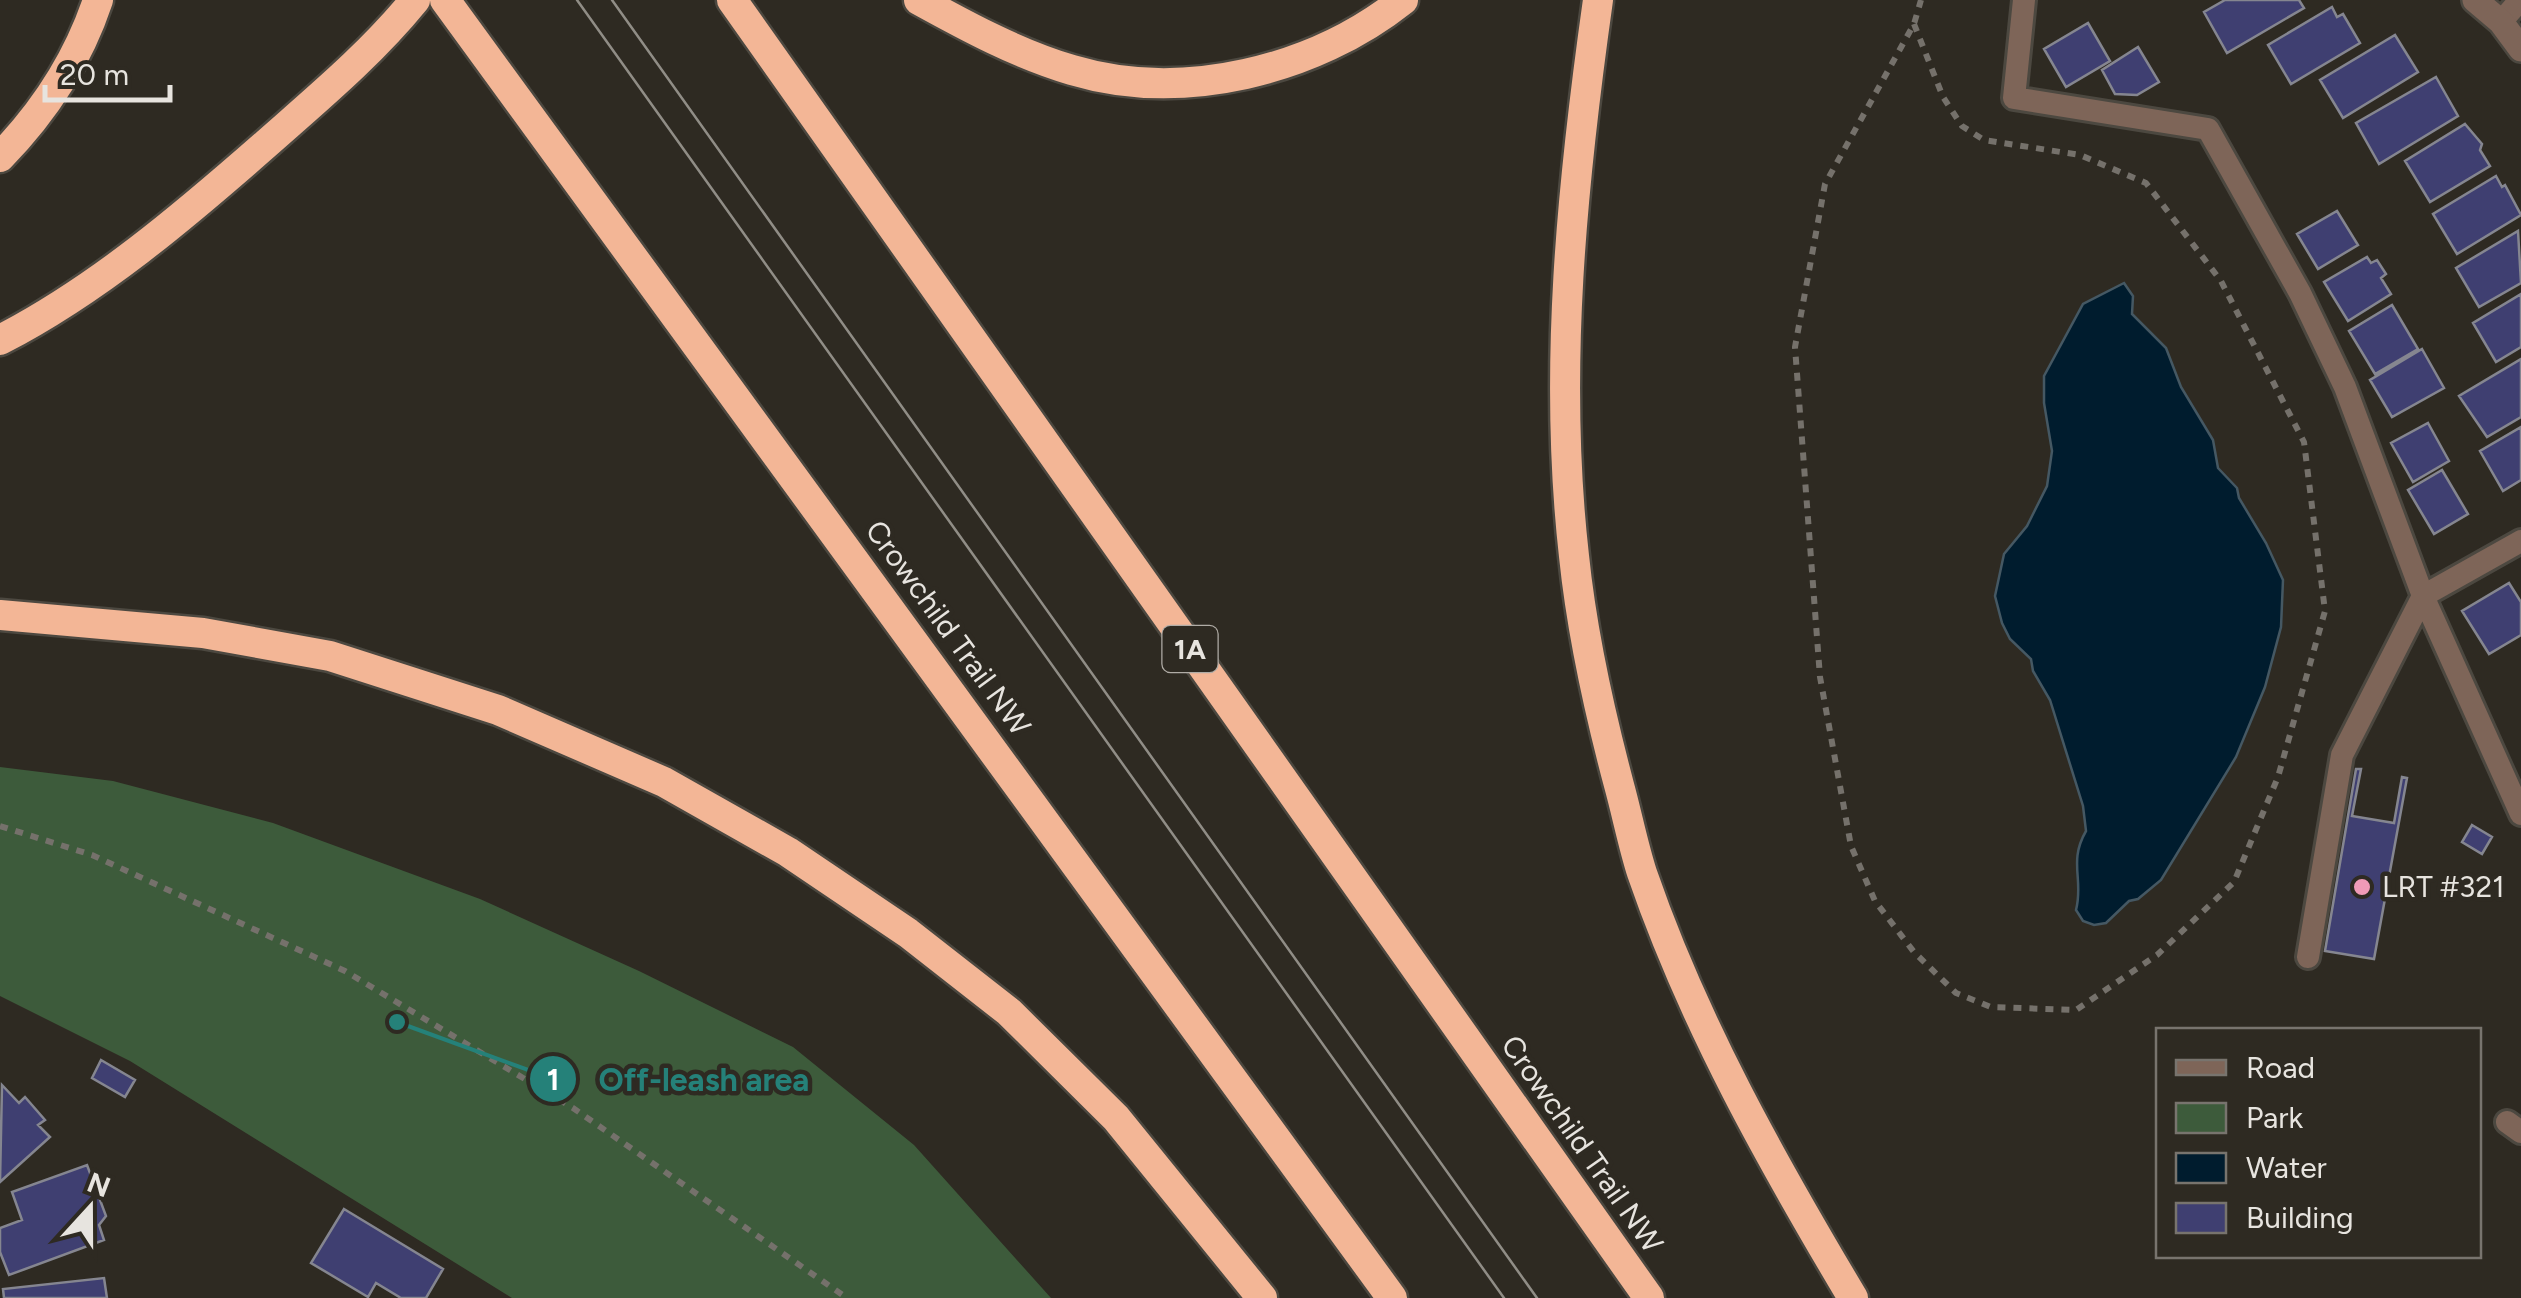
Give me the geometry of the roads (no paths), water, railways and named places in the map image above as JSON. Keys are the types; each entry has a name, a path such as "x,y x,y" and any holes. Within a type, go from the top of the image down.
{"highway":[{"path":"0,157 27,129 62,78 86,36 98,0"},
{"path":"0,340 98,279 200,202 347,74 416,0"},
{"name":"Crowchild Trail NW","path":"446,0 1392,1298"},
{"name":"Crowchild Trail NW","path":"732,0 1649,1298"},
{"path":"920,0 1001,43 1073,70 1132,81 1199,82 1257,72 1314,52 1356,33 1402,0"},
{"path":"1598,0 1569,235 1565,425 1574,556 1596,699 1642,872 1711,1043 1788,1189 1853,1298"},
{"path":"0,615 204,634 330,656 498,710 664,782 803,862 908,933 1009,1012 1116,1118 1262,1298"}],"street":[{"path":"2475,0 2501,22 2521,49"}],"lane":[{"path":"2024,0 2014,98 2208,130 2300,294 2345,386 2423,596 2521,814"},
{"path":"2501,22 2520,0"},
{"path":"2308,958 2342,756 2423,596 2521,541"}],"water":[{"path":"2124,283 2133,296 2132,314 2166,348 2181,387 2213,440 2218,468 2237,488 2283,580 2281,627 2265,687 2236,757 2161,880 2138,899 2129,901 2106,923 2094,925 2083,921 2076,910 2078,852 2086,831 2083,806 2050,700 2033,671 2031,659 2010,639 1995,596 2004,554 2027,526 2047,486 2052,451 2044,376 2083,304"}],"tram line":[{"path":"577,0 1504,1298"},
{"path":"612,0 1537,1298"}],"place":[{"name":"LRT #321","path":"2362,887"},
{"name":"Off-leash area","path":"397,1022"}]}
